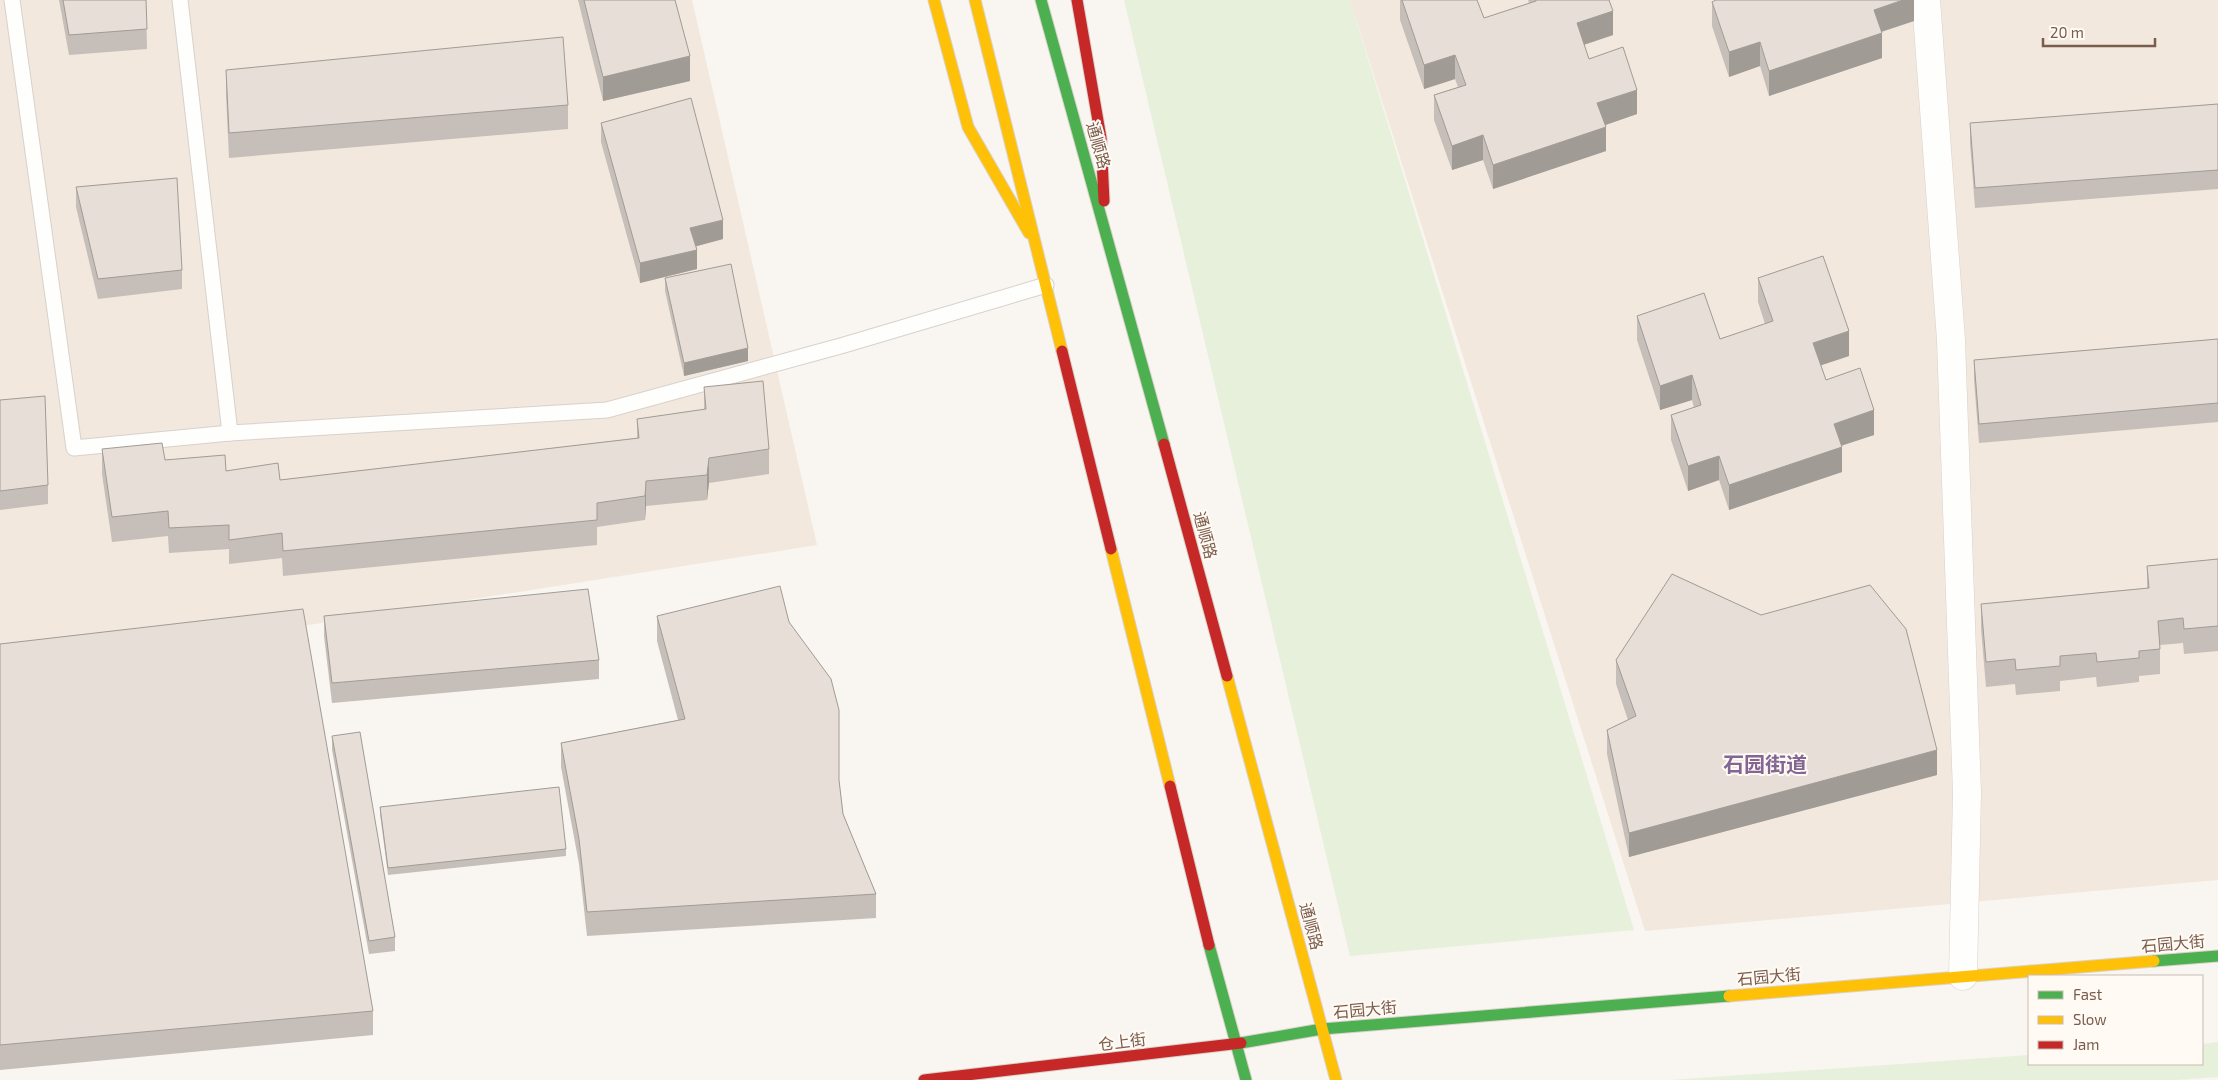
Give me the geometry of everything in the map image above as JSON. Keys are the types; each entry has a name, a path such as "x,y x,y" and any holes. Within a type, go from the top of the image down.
{"main road":[{"path":"934,0 968,127 1035,243"},
{"name":"通顺路","path":"1041,0 1105,225 1336,1080"},
{"path":"1077,0 1101,138 1105,225"},
{"path":"976,3 1217,977 1246,1080"},
{"name":"石园大街","path":"1322,1029 2218,956"},
{"name":"仓上街","path":"924,1080 1237,1044 1322,1029"}],"street":[{"path":"1926,0 1951,359 1967,793 1963,976"}],"lane":[{"path":"12,0 74,448 230,433 607,410 844,345 1046,285"},
{"path":"180,0 230,433"}],"shaded area":[{"path":"0,0 692,0 817,545 296,627 0,659"},
{"path":"1350,0 2218,0 2218,880 1645,931"}],"green space":[{"path":"1124,0 1350,0 1634,930 1350,956"},
{"path":"2218,1042 2218,1077 2176,1080 1670,1080 2028,1055 2028,1065 2203,1065 2203,1044"}],"building":[{"path":"63,0 146,0 147,29 69,35"},
{"path":"584,0 675,0 690,56 603,77"},
{"path":"1402,0 1477,0 1484,18 1536,0 1609,0 1613,11 1577,23 1589,59 1623,47 1637,90 1597,103 1606,127 1493,165 1483,135 1452,146 1434,95 1466,85 1455,55 1424,65"},
{"path":"1716,0 1903,0 1874,10 1882,33 1769,71 1760,42 1729,52 1712,2"},
{"path":"563,37 568,105 229,133 226,70"},
{"path":"691,98 723,220 690,228 697,250 640,263 601,123"},
{"path":"2218,104 2218,170 1975,188 1970,123"},
{"path":"177,178 182,270 98,279 76,187"},
{"path":"1823,256 1849,331 1813,343 1826,380 1860,368 1874,410 1834,424 1842,447 1729,485 1719,456 1688,466 1671,415 1701,405 1692,375 1660,386 1637,316 1704,293 1720,339 1773,321 1758,278"},
{"path":"731,264 748,348 684,363 665,278"},
{"path":"2218,339 2218,403 1979,424 1974,360"},
{"path":"763,381 769,449 709,458 707,475 646,481 645,496 597,503 597,520 283,551 282,533 229,540 229,525 169,528 168,511 112,517 102,449 162,443 165,460 225,455 226,471 278,463 280,480 639,438 637,419 706,409 704,387"},
{"path":"45,396 48,485 0,491 0,400"},
{"path":"2218,559 2218,626 2184,629 2183,618 2158,621 2160,649 2139,651 2139,658 2097,662 2096,653 2060,656 2060,666 2016,670 2015,659 1986,662 1981,604 2149,588 2147,566"},
{"path":"1672,574 1761,615 1870,585 1906,629 1937,750 1629,833 1607,730 1636,716 1616,660"},
{"path":"780,586 789,622 831,679 839,710 839,780 843,814 876,894 587,912 579,839 561,743 685,719 657,616"},
{"path":"588,589 599,660 332,683 324,616"},
{"path":"303,609 373,1011 0,1045 0,644"},
{"path":"360,732 395,937 369,941 332,736"},
{"path":"559,787 566,849 388,868 380,807"}],"traffic: fast":[{"path":"1041,0 1164,444"},
{"path":"1209,945 1246,1080"},
{"path":"2154,961 2218,956"},
{"path":"1241,1043 1322,1029 1729,996"}],"traffic: slow":[{"path":"934,0 968,127 1029,233"},
{"path":"975,0 1062,351"},
{"path":"1111,549 1170,786"},
{"path":"1227,676 1336,1080"},
{"path":"1729,996 2154,961"}],"traffic: jam":[{"path":"1077,0 1101,138 1104,201"},
{"path":"1062,351 1111,549"},
{"path":"1164,444 1227,676"},
{"path":"1170,786 1209,945"},
{"path":"924,1080 1241,1043"}],"district":[{"name":"石园街道","path":"1765,763"}]}
